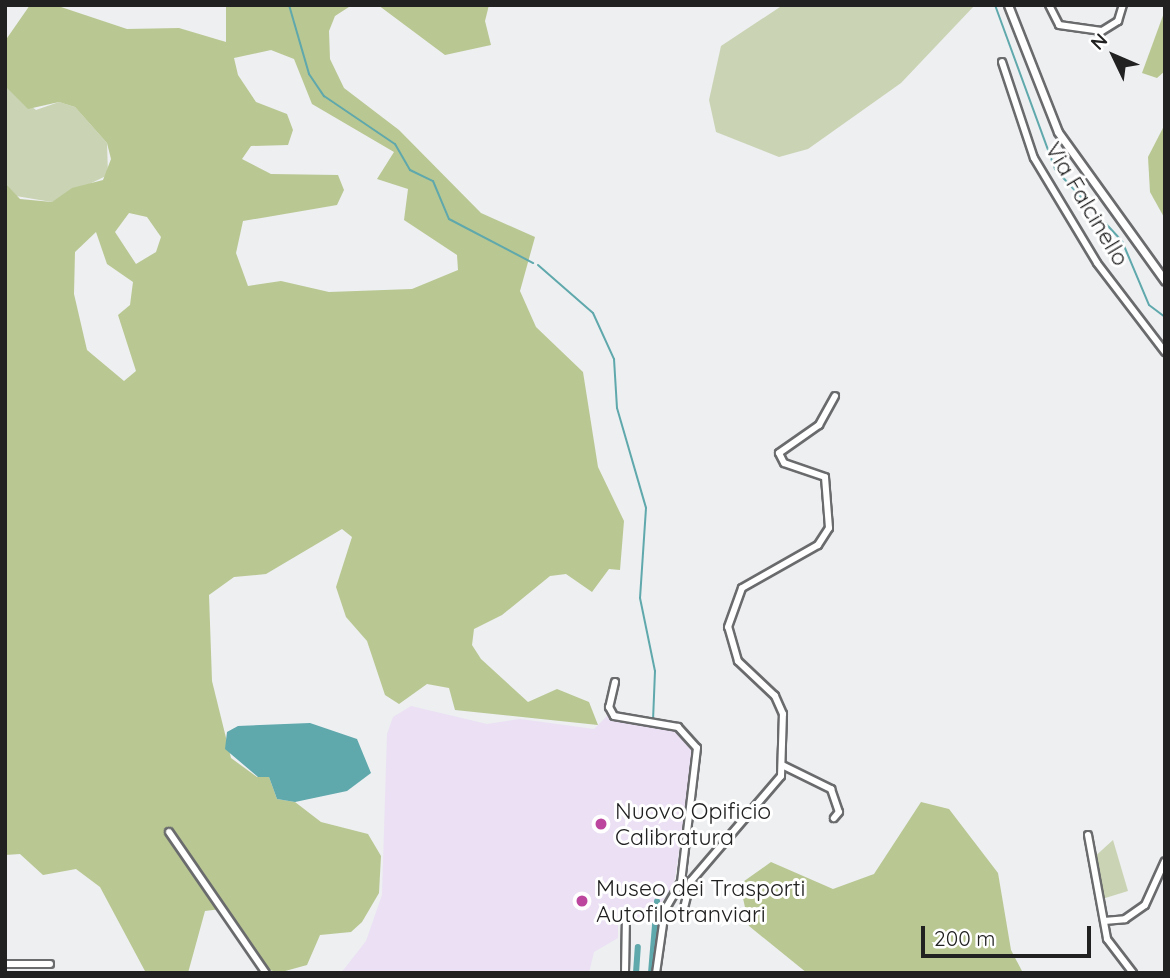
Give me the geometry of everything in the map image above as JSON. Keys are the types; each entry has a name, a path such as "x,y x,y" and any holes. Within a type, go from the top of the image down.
{"street":[{"name":"Via Falcinello","path":"1008,5 1058,132 1165,281"},
{"path":"1049,5 1059,25 1102,31 1118,21 1123,5"},
{"name":"Via Falcinello","path":"1002,62 1034,158 1097,263 1165,352"},
{"path":"664,916 682,916 691,881 776,783 782,765 783,714 775,696 738,661 728,627 742,588 807,552 829,528 825,477 784,463 779,453 819,425 835,396"},
{"path":"615,682 609,707 614,716 678,727 697,748 681,881 664,916 656,973"},
{"path":"782,765 831,789 839,812 834,818"},
{"path":"169,832 265,973"},
{"path":"1088,835 1107,939 1133,973"},
{"path":"1104,921 1125,919 1146,905 1165,861"},
{"path":"625,973 626,917"},
{"path":"5,964 50,964"}],"shaded area":[{"path":"411,706 487,724 520,719 594,729 608,715 679,730 695,747 674,884 648,922 618,917 618,938 594,952 589,973 341,973 366,941 382,895 387,734 393,717"}],"green space":[{"path":"30,5 55,5 127,29 179,28 226,42 226,5 352,5 335,16 329,31 330,59 344,88 399,130 481,213 535,237 520,291 536,327 583,372 598,467 624,521 620,570 609,569 592,592 566,574 550,576 502,615 474,629 472,645 481,659 528,702 557,689 589,702 598,725 455,710 449,688 427,684 399,704 385,695 367,641 346,617 336,587 352,537 342,529 266,574 234,577 209,595 212,681 231,758 257,777 269,777 277,799 295,802 321,822 368,834 381,856 379,893 362,922 351,932 320,935 307,965 278,973 263,967 221,909 205,911 188,973 146,973 100,887 76,869 43,875 20,854 5,855 5,183 20,199 52,202 72,188 103,180 111,159 107,143 75,107 59,102 28,109 5,86 5,41","holes":["271,50 294,59 312,104 394,152 377,179 408,189 404,220 457,255 458,270 412,289 329,292 281,281 248,286 236,253 243,221 337,205 344,190 338,175 271,174 242,159 251,146 288,145 293,130 287,114 256,102 238,75 234,58","129,213 147,217 161,237 156,252 136,264 115,232","96,232 107,264 133,282 130,305 118,315 136,371 124,381 87,350 74,294 75,252"]},
{"path":"378,5 489,5 485,21 491,45 445,55"},
{"path":"783,5 975,5 901,83 808,149 779,157 716,132 709,100 721,46"},
{"path":"1165,10 1165,71 1157,78 1142,73"},
{"path":"5,86 36,110 59,102 75,107 107,143 108,175 52,202 16,196 5,183"},
{"path":"1165,124 1165,219 1150,192 1148,157"},
{"path":"921,802 949,809 998,873 1011,950 1023,973 807,973 749,926 740,884 771,862 833,889 874,874"},
{"path":"1113,840 1128,891 1102,899 1091,860"}],"water":[{"path":"310,723 357,739 371,773 347,791 295,802 277,799 269,777 258,777 225,749 227,732 238,726"}],"waterway":[{"path":"289,5 309,74 324,96 395,144 410,170 433,181 449,219 533,263"},
{"path":"995,5 1055,169 1122,241 1149,305 1165,317"},
{"path":"538,265 593,313 614,359 617,408 646,508 640,598 655,671 653,720"},
{"path":"651,973 657,901"},
{"path":"636,973 638,947"}],"place":[{"name":"Nuovo Opificio Calibratura","path":"601,824"},
{"name":"Museo dei Trasporti Autofilotranviari","path":"582,901"}]}
